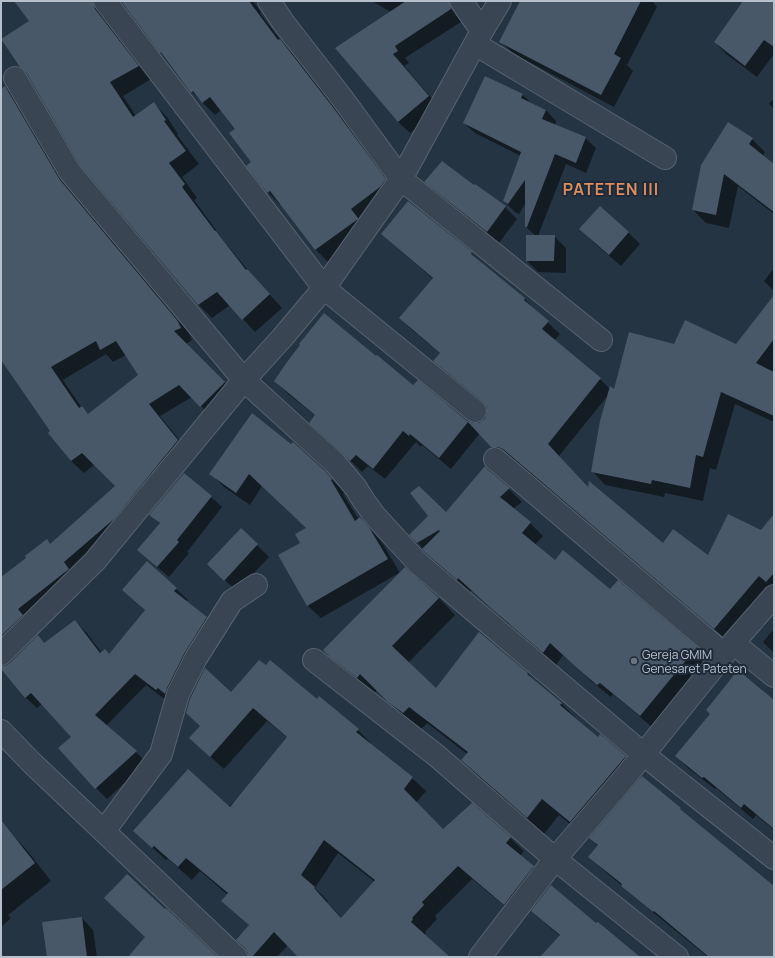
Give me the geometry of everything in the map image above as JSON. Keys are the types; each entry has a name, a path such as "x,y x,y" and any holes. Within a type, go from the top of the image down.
{"street":[{"path":"105,1 324,288 475,411"},
{"path":"269,1 283,22 342,98 401,179 601,340"},
{"path":"461,1 478,38 665,158"},
{"path":"1,654 96,561 244,380 324,288 401,179 478,38 500,1"},
{"path":"15,78 70,172 244,380 335,463 356,488 375,516 419,564 643,754 774,858"},
{"path":"494,459 729,649 774,676"},
{"path":"104,831 161,754 178,694 196,658 232,601 256,585"},
{"path":"480,957 555,859 626,776 774,596"},
{"path":"314,660 437,756 555,859 677,957"},
{"path":"1,731 32,763 236,957"}],"building":[{"path":"14,1 93,1 95,9 139,66 110,82 133,117 154,102 166,120 164,121 186,151 169,163 185,184 182,187 246,270 247,269 270,294 242,320 217,292 198,305 80,165 26,72 20,67 1,39 29,21"},
{"path":"121,1 249,1 278,40 280,39 332,106 386,179 380,187 351,209 358,219 315,250 270,191 267,193 246,166 251,162 229,133 235,129 210,97 202,103 193,91 191,93"},
{"path":"406,1 449,1 451,9 395,46 398,51 393,54 429,96 398,122 335,48"},
{"path":"520,1 641,1 614,54 621,58 601,95 499,42"},
{"path":"743,1 774,1 774,47 764,40 745,66 714,42"},
{"path":"485,76 523,94 521,98 546,110 542,119 586,137 576,163 555,154 527,227 525,227 525,180 508,204 503,201 521,152 463,123"},
{"path":"5,86 60,180 177,320 181,328 174,331 225,382 200,407 179,385 149,404 178,440 114,519 64,562 69,569 18,609 23,615 1,636 1,577 26,558 25,556 47,539 50,544 115,486 82,453 71,461 48,433 50,431 1,360 1,89","holes":["96,341 100,350 116,341 138,375 88,414 82,406 79,408 51,367"]},
{"path":"728,122 753,138 749,144 774,164 774,212 724,174 716,215 692,210 701,165"},
{"path":"442,161 474,185 475,184 506,206 487,232 424,182"},
{"path":"408,201 472,252 471,254 525,298 524,300 549,321 542,329 601,378 548,444 588,487 589,481 663,543 673,529 708,555 728,514 761,530 774,514 774,573 766,582 759,576 714,629 503,449 491,447 468,422 439,458 410,434 409,436 403,431 373,469 356,455 350,461 309,423 315,415 274,381 300,345 299,344 324,313 413,385 418,380 467,421 479,423 485,419 487,407 483,402 433,361 440,353 399,318 433,278 381,234"},
{"path":"600,206 629,232 609,255 579,229"},
{"path":"526,235 555,235 554,261 526,261"},
{"path":"774,295 774,339 756,363 774,372 774,416 721,392 703,457 696,455 690,488 652,480 651,484 591,472 600,421 610,386 614,389 629,332 674,344 685,320 736,344"},
{"path":"252,413 291,444 293,442 326,472 332,479 331,480 355,521 360,517 370,529 388,559 307,606 278,555 300,543 295,534 306,528 249,474 236,493 209,474"},
{"path":"485,466 510,488 500,497 531,522 522,533 555,560 563,550 610,589 618,580 697,647 640,716 600,683 597,685 550,643 543,653 458,578 457,580 428,555 422,549 440,531 439,530 417,543 409,535 428,516 410,493 419,486 446,512"},
{"path":"184,473 212,496 177,540 179,542 157,567 137,550 160,523 149,515"},
{"path":"241,528 258,544 224,581 207,564"},
{"path":"147,561 177,588 174,591 207,617 185,652 165,694 158,688 156,690 135,674 95,715 137,751 95,789 58,748 71,737 31,693 25,698 1,669 1,666 5,666 10,663 38,635 44,643 75,620 100,653 105,649 109,654 145,610 122,590"},
{"path":"405,567 439,598 392,646 436,688 479,632 562,703 560,705 598,737 600,734 626,756 570,822 542,799 527,818 461,760 468,752 409,707 403,713 388,702 360,674 357,678 323,650"},
{"path":"259,660 266,665 270,660 317,699 319,696 359,729 356,732 413,777 404,789 443,829 472,803 511,837 506,843 534,866 504,905 458,866 422,902 424,905 412,918 413,919 411,922 450,957 298,957 274,932 252,957 248,957 248,953 245,948 236,940 249,925 221,901 228,893 186,858 178,867 154,846 152,848 133,831 188,769 230,807 287,737 253,708 210,757 189,738 200,726 186,713 190,699 205,668 231,692","holes":["324,840 375,880 341,918 314,888 315,887 301,875"]},
{"path":"738,670 774,700 774,829 744,804 741,808 704,777 702,778 675,756 710,714 706,710"},
{"path":"642,776 774,886 774,957 709,957 654,911 653,912 621,886 622,884 588,857 598,845 589,838"},
{"path":"1,820 35,863 1,890"},
{"path":"127,874 218,957 128,957 145,937 104,898"},
{"path":"551,885 596,923 598,922 640,957 540,957 560,935 531,911"},
{"path":"82,917 87,957 47,957 42,922"}],"place":[{"name":"Gereja GMIM Genesaret Pateten","path":"634,661"}],"district":[{"name":"PATETEN III","path":"611,189"}]}
